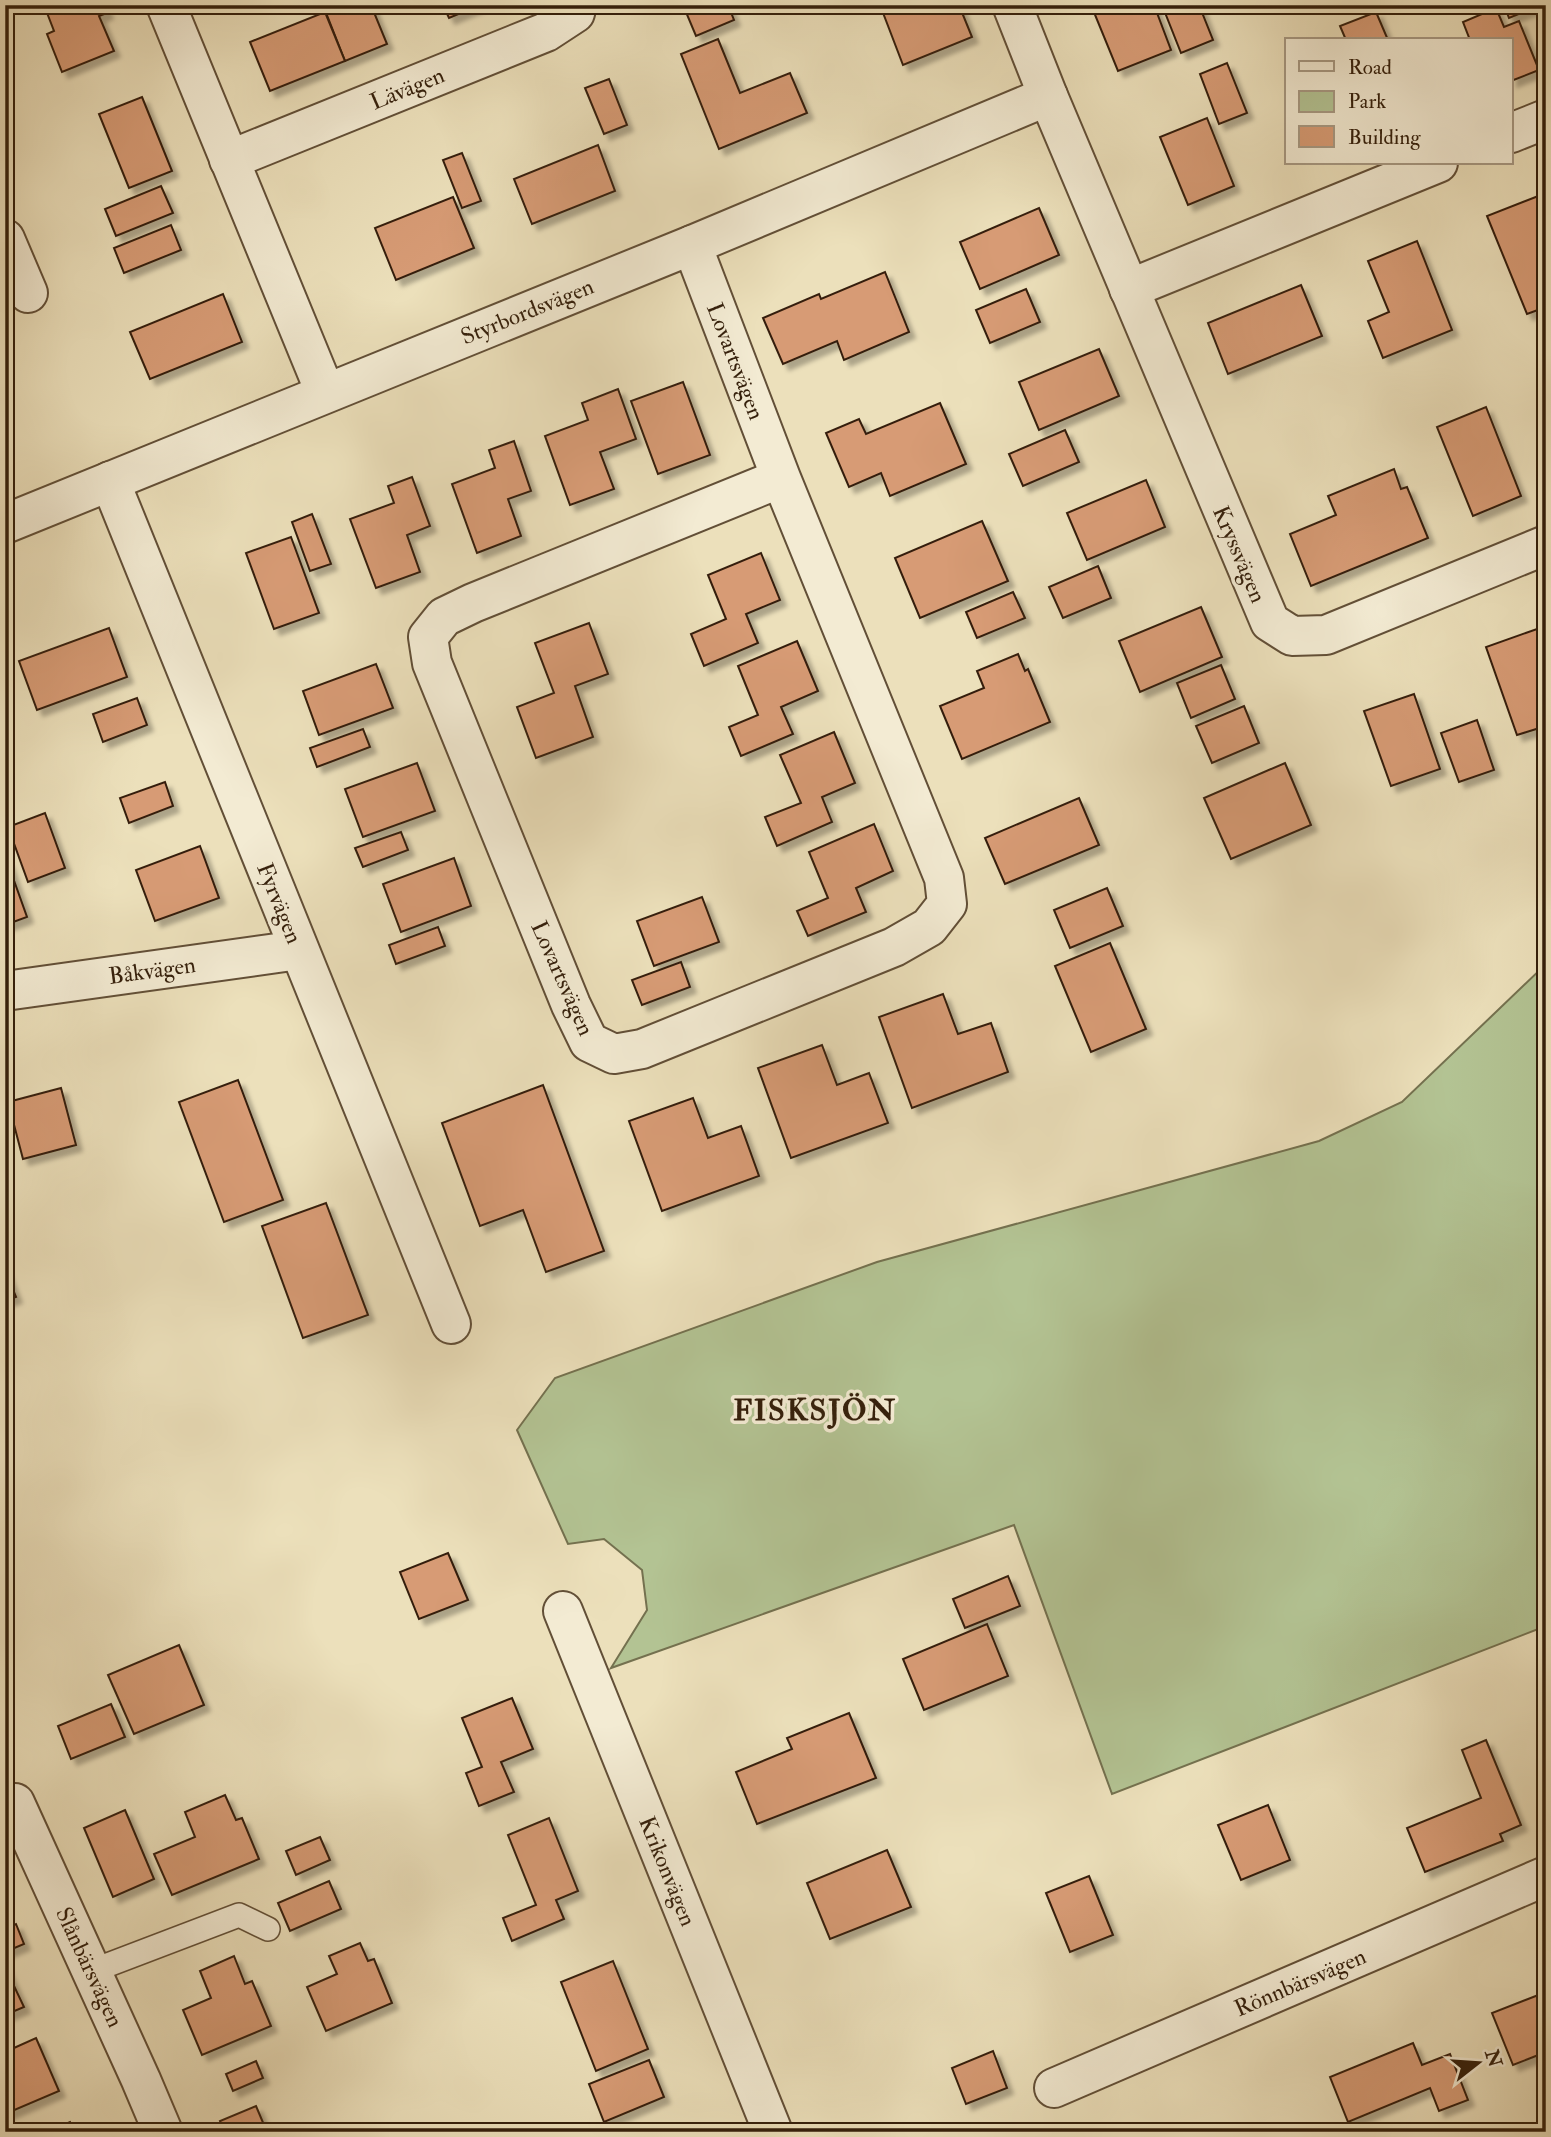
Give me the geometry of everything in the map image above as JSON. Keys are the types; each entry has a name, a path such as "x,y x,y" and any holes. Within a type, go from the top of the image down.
{"street":[{"path":"166,5 326,393"},
{"name":"Lävägen","path":"229,160 546,32 575,13 578,5"},
{"name":"Kryssvägen","path":"1012,5 1270,622 1292,636 1326,635 1546,545"},
{"name":"Styrbordsvägen","path":"5,524 692,245 1048,96"},
{"path":"1512,133 1546,119"},
{"path":"1129,289 1436,164"},
{"path":"5,239 28,293"},
{"name":"Lovartsvägen","path":"692,245 781,478 944,878 947,904 929,927 894,947 642,1049 614,1054 589,1042 571,1005 432,663 428,637 444,617 473,603 781,478"},
{"name":"Fyrvägen","path":"110,481 451,1325"},
{"name":"Båkvägen","path":"5,990 299,950"},
{"name":"Krikonvägen","path":"563,1611 773,2132"},
{"name":"Slånbärsvägen","path":"15,1803 163,2132"},
{"name":"Rönnbärsvägen","path":"1054,2088 1546,1876"}],"lane":[{"path":"92,1971 239,1915 268,1929"}],"green space":[{"path":"1546,964 1546,1626 1112,1794 1014,1525 611,1668 647,1610 642,1570 604,1539 568,1544 517,1430 555,1378 877,1262 1319,1141 1402,1102"}],"building":[{"path":"44,5 104,5 107,13 99,16 114,51 62,72 47,34 54,31"},
{"path":"323,5 371,5 387,44 345,61"},
{"path":"443,5 480,5 449,18"},
{"path":"683,5 728,5 734,20 696,36"},
{"path":"880,5 959,5 972,37 903,65"},
{"path":"1091,5 1154,5 1171,50 1118,71"},
{"path":"1176,5 1199,5 1213,40 1181,53 1164,10"},
{"path":"1504,5 1541,5 1509,18"},
{"path":"1496,8 1504,27 1519,21 1539,70 1512,81 1512,38 1469,38 1463,22"},
{"path":"325,12 345,61 270,91 250,42"},
{"path":"1376,12 1387,38 1345,38 1340,26"},
{"path":"718,39 740,93 790,73 807,113 719,149 681,54"},
{"path":"1227,63 1247,113 1219,124 1200,74"},
{"path":"609,79 627,125 604,134 585,88"},
{"path":"142,97 172,171 129,188 99,114"},
{"path":"1207,118 1234,186 1188,205 1160,137"},
{"path":"598,145 615,191 532,224 514,179"},
{"path":"462,153 481,201 462,208 443,160"},
{"path":"161,186 173,213 116,236 105,209"},
{"path":"1546,193 1546,307 1527,314 1487,216"},
{"path":"453,197 474,248 396,280 375,228"},
{"path":"1039,208 1059,255 980,289 960,242"},
{"path":"171,225 181,250 124,273 114,248"},
{"path":"1417,241 1452,330 1383,358 1368,321 1389,312 1368,261"},
{"path":"885,272 909,332 844,360 837,341 783,364 763,318 819,294 821,299"},
{"path":"1301,285 1322,336 1228,374 1208,323"},
{"path":"1026,289 1040,322 990,343 976,310"},
{"path":"223,294 242,342 150,379 130,332"},
{"path":"1099,349 1119,396 1039,430 1019,382"},
{"path":"683,382 710,455 658,474 631,401"},
{"path":"618,389 636,439 600,452 614,489 570,505 545,436 588,420 582,403"},
{"path":"940,403 966,464 890,496 881,473 849,487 826,433 859,419 866,434"},
{"path":"1486,407 1521,496 1473,516 1437,427"},
{"path":"1065,430 1079,462 1023,486 1009,454"},
{"path":"514,441 531,491 508,499 521,536 477,553 452,484 495,468 489,450"},
{"path":"1394,469 1401,489 1407,487 1428,538 1311,586 1290,534 1336,515 1328,496"},
{"path":"412,477 430,526 407,535 420,572 376,588 350,519 394,503 388,486"},
{"path":"1146,480 1165,527 1087,560 1067,513"},
{"path":"312,514 331,564 310,571 292,522"},
{"path":"982,521 1008,581 920,618 895,558"},
{"path":"291,537 319,613 274,629 246,553"},
{"path":"761,553 780,600 746,614 758,643 704,666 691,634 726,619 708,575"},
{"path":"1098,566 1111,598 1063,618 1049,587"},
{"path":"1013,592 1025,618 977,638 966,612"},
{"path":"1201,607 1222,657 1140,692 1119,641"},
{"path":"589,623 608,674 575,686 593,737 536,758 517,707 554,693 535,643"},
{"path":"109,628 127,677 37,710 19,661"},
{"path":"1537,629 1546,654 1546,726 1517,735 1486,647"},
{"path":"797,641 818,691 781,707 793,734 741,756 729,727 758,715 738,666"},
{"path":"1018,654 1025,671 1028,669 1050,722 962,759 940,706 984,688 977,671"},
{"path":"376,664 393,708 319,735 303,691"},
{"path":"1221,665 1235,699 1191,718 1177,683"},
{"path":"1414,694 1440,769 1391,786 1364,711"},
{"path":"137,698 147,725 103,742 93,714"},
{"path":"1244,706 1259,743 1212,763 1196,726"},
{"path":"1477,720 1494,770 1459,782 1441,733"},
{"path":"363,729 370,747 317,767 310,748"},
{"path":"834,732 855,783 822,797 832,822 777,846 765,817 801,803 780,755"},
{"path":"417,763 435,811 363,837 345,789"},
{"path":"1285,763 1311,825 1231,859 1204,798"},
{"path":"165,782 173,806 129,823 120,798"},
{"path":"1079,798 1099,845 1005,884 985,838"},
{"path":"45,813 65,868 28,882 8,827"},
{"path":"874,824 893,871 856,888 866,912 808,936 797,911 828,898 809,852"},
{"path":"401,832 408,850 363,867 355,848"},
{"path":"200,846 219,898 155,921 136,870"},
{"path":"454,858 471,906 401,932 383,884"},
{"path":"5,861 27,917 5,925"},
{"path":"1107,888 1123,926 1070,948 1054,910"},
{"path":"702,897 719,942 654,966 637,921"},
{"path":"438,927 445,946 396,964 389,945"},
{"path":"1110,943 1146,1029 1091,1052 1055,966"},
{"path":"681,962 690,987 642,1005 632,980"},
{"path":"943,994 958,1034 991,1023 1008,1072 912,1108 879,1017"},
{"path":"822,1045 837,1085 869,1073 888,1123 791,1158 758,1068"},
{"path":"238,1080 283,1200 224,1222 179,1102"},
{"path":"543,1085 604,1251 546,1272 523,1210 480,1226 442,1123"},
{"path":"61,1088 76,1145 23,1159 8,1102"},
{"path":"693,1098 708,1138 741,1126 759,1176 662,1211 629,1121"},
{"path":"326,1203 368,1315 303,1338 262,1226"},
{"path":"5,1270 16,1297 5,1301"},
{"path":"448,1553 468,1600 419,1619 400,1572"},
{"path":"1008,1576 1020,1606 965,1628 953,1599"},
{"path":"987,1624 1008,1676 924,1710 903,1659"},
{"path":"179,1645 204,1705 134,1734 108,1675"},
{"path":"512,1698 533,1749 501,1762 514,1792 479,1806 466,1773 482,1767 462,1718"},
{"path":"111,1704 125,1737 71,1759 58,1726"},
{"path":"849,1713 876,1778 757,1824 736,1772 792,1749 787,1738"},
{"path":"1486,1740 1521,1825 1500,1834 1503,1841 1425,1872 1407,1828 1481,1798 1462,1750"},
{"path":"225,1795 236,1820 242,1818 259,1859 172,1895 154,1854 195,1837 185,1812"},
{"path":"1268,1805 1290,1860 1241,1880 1218,1825"},
{"path":"125,1810 154,1879 113,1897 84,1828"},
{"path":"549,1818 578,1891 556,1900 564,1919 512,1941 503,1918 536,1905 508,1835"},
{"path":"320,1837 330,1860 296,1875 286,1851"},
{"path":"887,1850 911,1907 830,1939 807,1883"},
{"path":"1089,1876 1113,1935 1070,1952 1046,1893"},
{"path":"329,1881 341,1909 290,1931 278,1903"},
{"path":"16,1924 24,1944 5,1952 5,1929"},
{"path":"360,1943 368,1961 374,1959 392,2003 326,2031 307,1987 337,1974 329,1956"},
{"path":"234,1956 245,1984 252,1981 271,2026 202,2055 183,2010 211,1998 200,1971"},
{"path":"613,1961 648,2049 596,2071 561,1982"},
{"path":"5,1967 24,2007 5,2015"},
{"path":"1546,1992 1546,2052 1513,2065 1492,2013"},
{"path":"36,2038 59,2091 5,2114 5,2052"},
{"path":"1413,2043 1422,2065 1450,2054 1468,2100 1439,2111 1430,2088 1348,2122 1330,2077"},
{"path":"993,2051 1007,2088 966,2104 952,2068"},
{"path":"649,2060 664,2097 604,2122 589,2084"},
{"path":"256,2061 263,2078 233,2091 226,2074"},
{"path":"256,2106 267,2132 224,2132 220,2121"},
{"path":"70,2122 74,2132 47,2132"}],"district":[{"name":"FISKSJÖN","path":"815,1410"}]}
